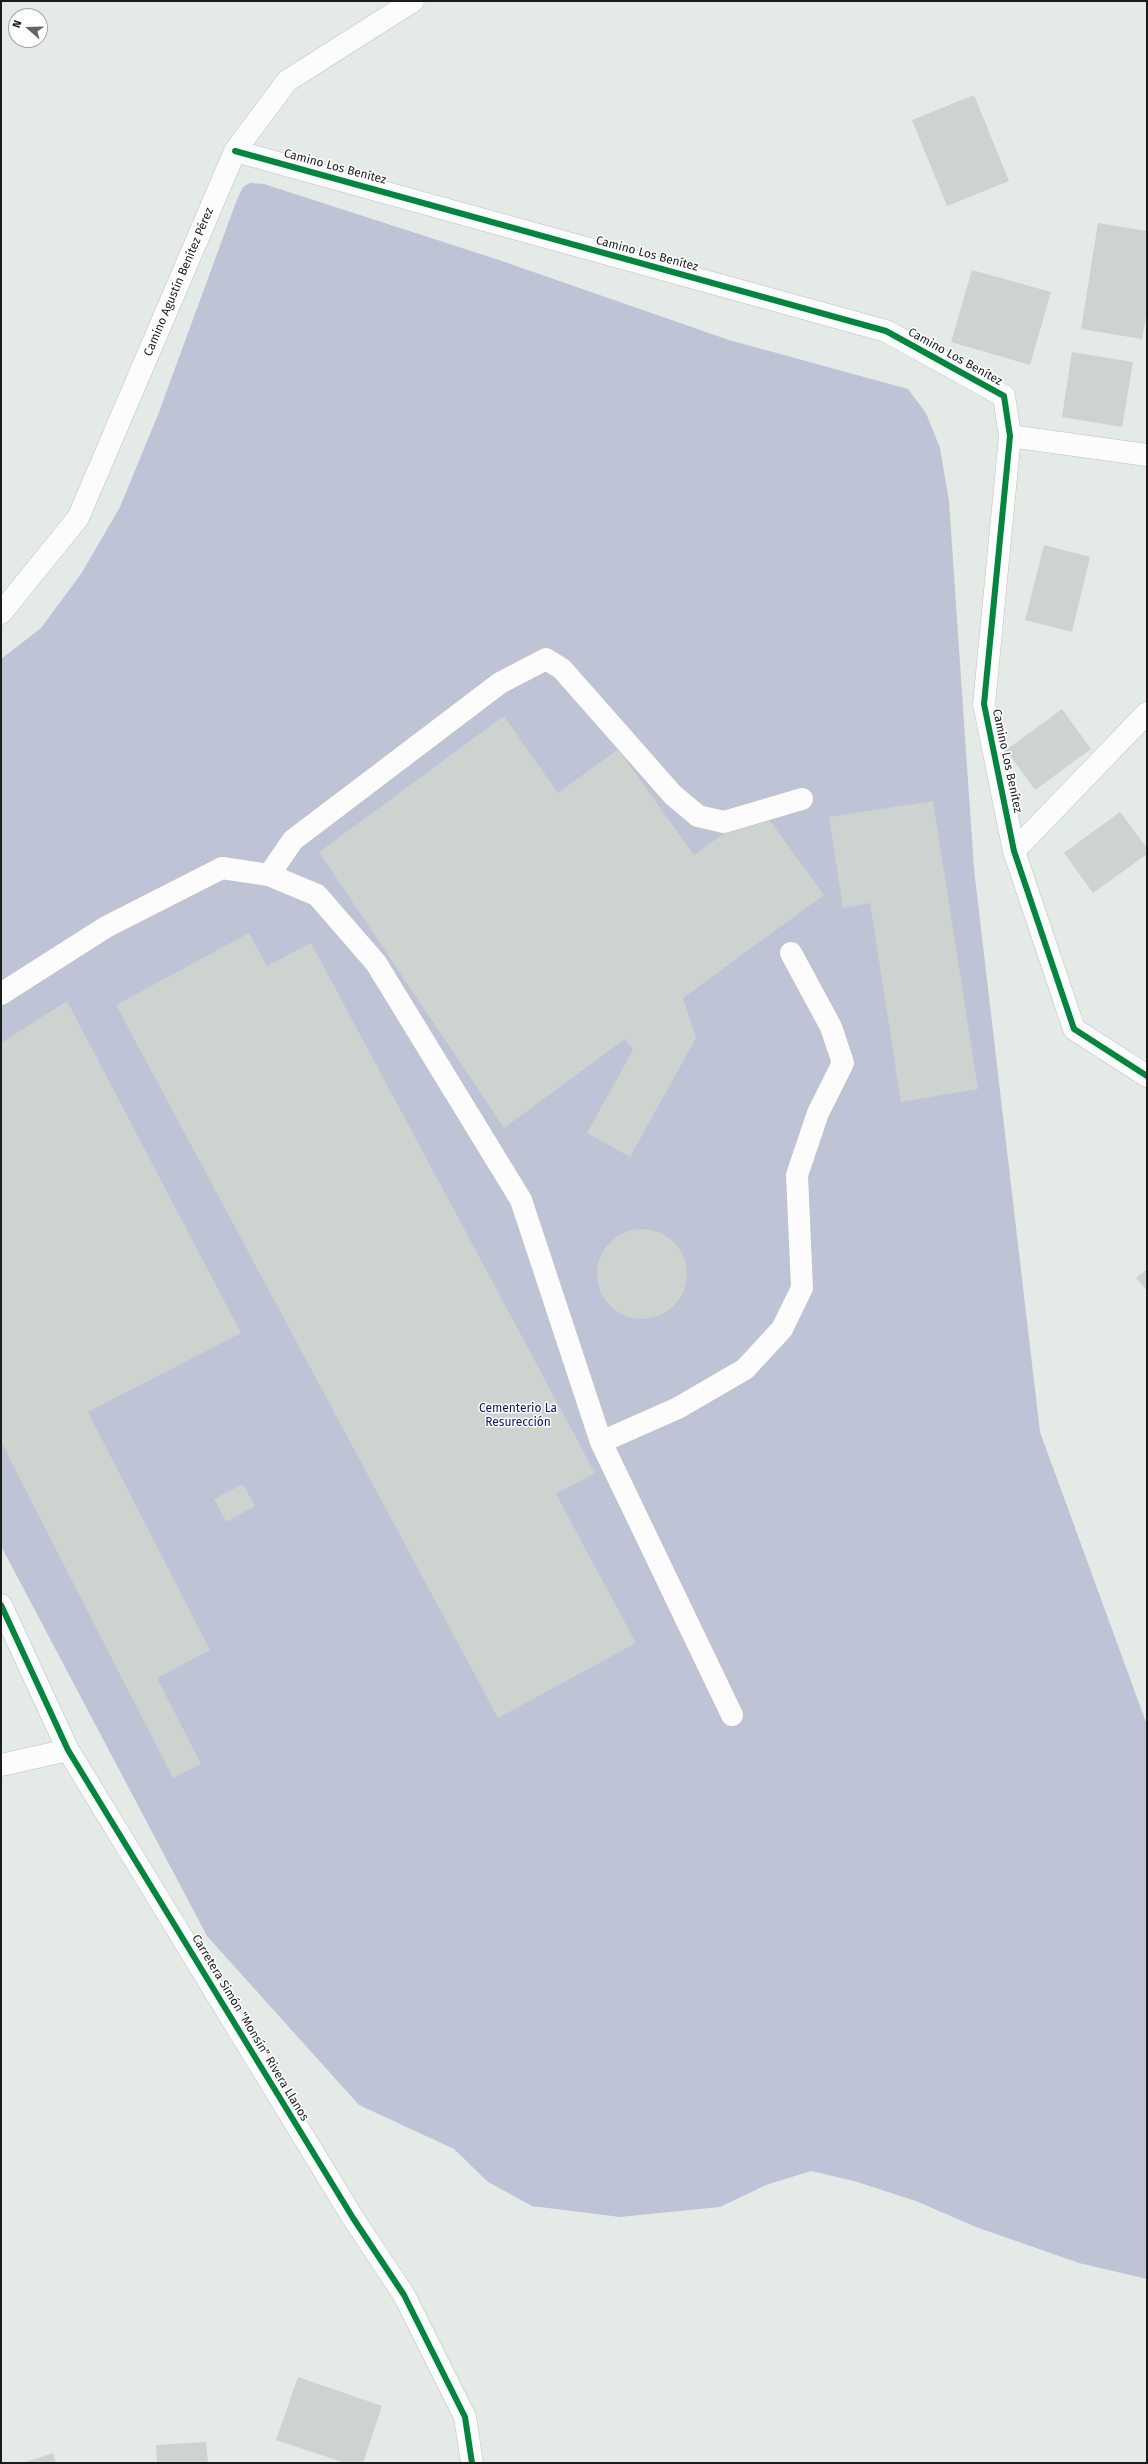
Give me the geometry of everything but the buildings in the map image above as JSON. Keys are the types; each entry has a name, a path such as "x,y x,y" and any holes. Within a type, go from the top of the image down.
{"street":[{"name":"Camino Agustín Benítez Pérez","path":"1,613 78,518 235,151 287,81 413,1"},
{"name":"Camino Los Benítez","path":"235,151 886,331 1004,396 1010,436 984,704 1014,851 1074,1028 1147,1076"},
{"path":"1010,436 1147,455"},
{"path":"269,875 293,840 500,683 546,659 562,669 673,795 698,816 724,822 802,799"},
{"path":"1014,851 1147,713"},
{"path":"1,994 106,926 222,868 269,875 316,895 376,963 521,1200 601,1442 732,1716"},
{"path":"601,1442 678,1408 745,1369 782,1329 802,1288 797,1175 818,1113 844,1063 831,1027 791,953"},
{"name":"Carretera Simón \"Monsín\" Rivera Llanos","path":"1,1605 68,1750 353,2218 404,2295 464,2417 472,2463"},
{"path":"1,1765 68,1750"}],"green space":[{"name":"Cementerio La Resurección","path":"250,183 264,184 499,260 729,340 908,389 926,413 940,448 949,501 974,869 1040,1432 1147,1725 1147,2279 1079,2263 976,2227 916,2201 854,2181 811,2171 766,2185 720,2207 620,2217 532,2206 488,2182 454,2149 359,2105 207,1936 1,1546 1,659 41,628 81,574 120,507 159,412 236,202 243,187"}],"cycle path":[{"path":"235,151 886,331 1004,396 1010,436 984,704 1014,851 1074,1029 1147,1076"},
{"path":"1,1605 68,1750 353,2218 404,2295 465,2417 472,2463"}]}
